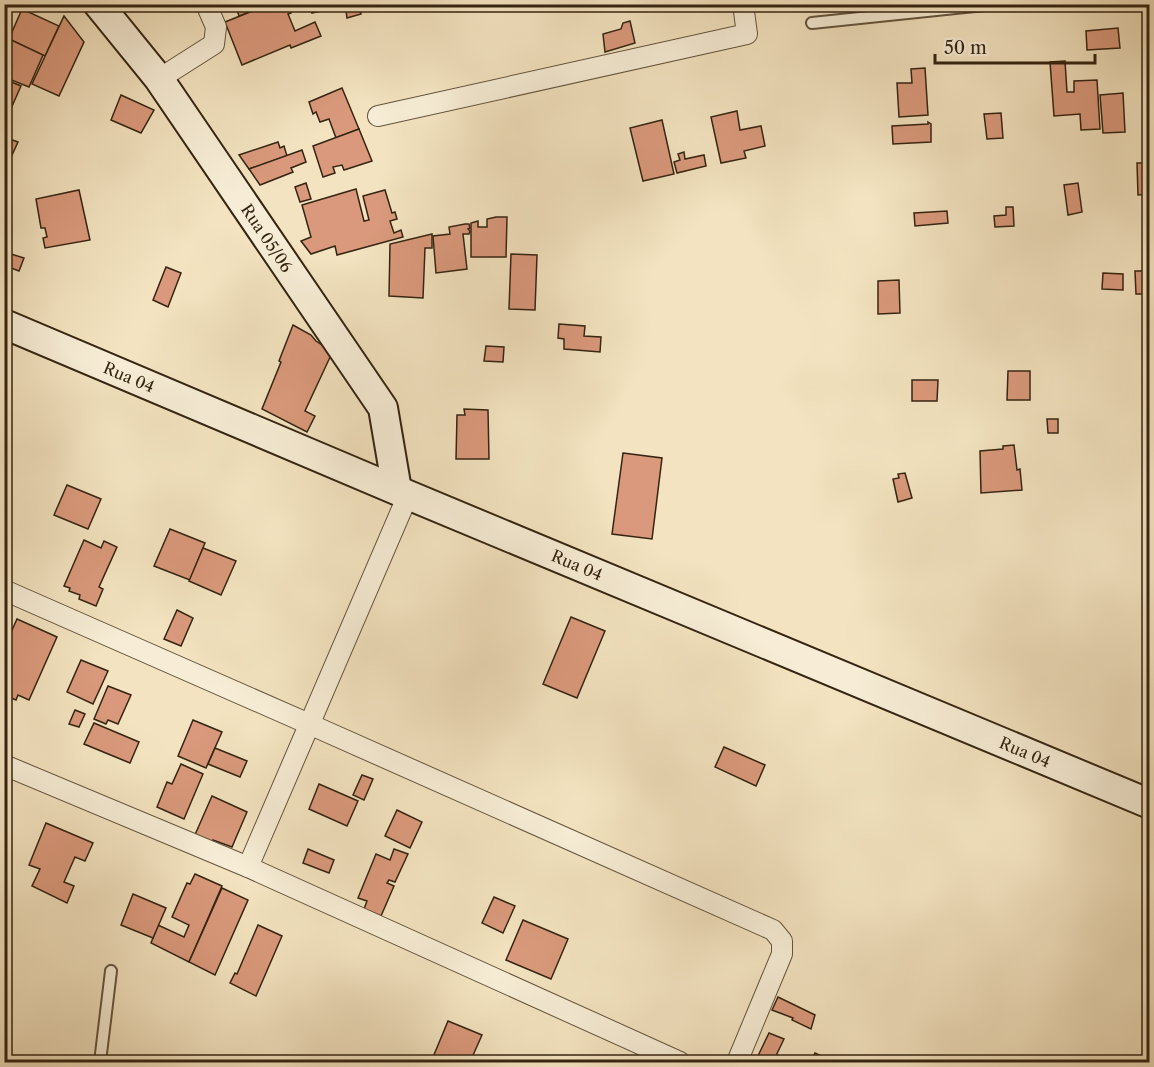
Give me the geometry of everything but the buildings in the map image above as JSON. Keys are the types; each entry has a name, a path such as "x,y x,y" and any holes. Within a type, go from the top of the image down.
{"street":[{"name":"Rua 05/06","path":"98,4 159,79 383,408 403,493"},
{"path":"159,79 214,44 216,27 206,4"},
{"path":"378,116 747,34 743,4"},
{"name":"Rua 04","path":"4,324 1149,804"},
{"path":"248,867 403,493"},
{"path":"4,590 773,930 782,942 782,954 737,1062"},
{"path":"4,765 248,867 680,1062"}],"lane":[{"path":"812,23 994,4"},
{"path":"100,1062 111,971"}]}
